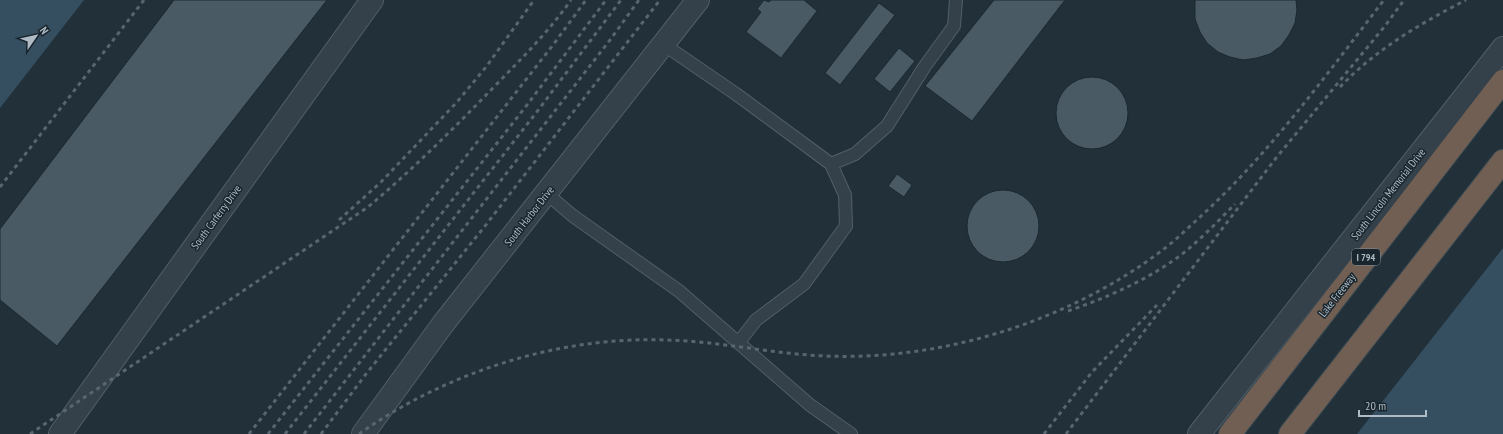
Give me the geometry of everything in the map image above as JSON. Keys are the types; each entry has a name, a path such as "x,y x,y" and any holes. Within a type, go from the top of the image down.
{"highway":[{"name":"Lake Freeway","path":"1230,434 1503,81"},
{"path":"1290,434 1503,161"}],"street":[{"name":"South Carferry Drive","path":"60,434 372,0"},
{"name":"South Harbor Drive","path":"363,434 443,324 698,0"},
{"name":"South Lincoln Memorial Drive","path":"1199,434 1503,48"}],"lane":[{"path":"831,164 855,154 887,126 925,66 954,26 956,0"},
{"path":"663,44 736,94 831,164 845,195 846,226 804,284 756,320 739,342"},
{"path":"546,193 573,216 679,291 810,405 851,434"}],"water":[{"path":"0,0 84,0 0,108"},
{"path":"1503,248 1503,434 1357,434"}],"building":[{"path":"174,0 327,0 57,346 0,300 0,229"},
{"path":"764,0 769,2 771,0 804,0 817,11 781,58 746,32 761,12 757,9"},
{"path":"994,0 1065,0 972,121 925,86"},
{"path":"1195,0 1296,0 1297,10 1295,23 1281,46 1270,54 1243,60 1218,52 1207,43 1200,32 1195,19"},
{"path":"879,3 895,15 840,85 825,73"},
{"path":"899,48 915,61 890,92 874,79"},
{"path":"1092,77 1112,83 1122,93 1128,113 1122,133 1112,143 1092,149 1072,143 1062,133 1056,113 1062,93 1072,83"},
{"path":"897,174 912,185 904,197 888,186"},
{"path":"1003,190 1023,196 1033,206 1039,226 1033,246 1023,256 1003,262 983,256 973,246 967,226 973,206 983,196"}],"railway":[{"path":"0,187 144,0"},
{"path":"339,220 381,182 457,102 486,67 534,0"},
{"path":"30,434 368,207 446,136 522,58 571,0"},
{"path":"249,434 553,45 586,0"},
{"path":"268,434 527,105 606,0"},
{"path":"285,434 536,113 621,0"},
{"path":"304,434 610,40 639,0"},
{"path":"321,434 366,374 485,226 660,0"},
{"path":"359,434 393,412 429,393 467,376 505,362 585,344 626,340 666,340 706,343 806,355 871,356 917,351 962,343 1007,330 1051,314 1093,294 1132,271 1169,245 1200,217 1226,192 1274,140 1319,85 1384,0"},
{"path":"1066,434 1276,158 1385,26 1404,0"},
{"path":"1340,87 1383,49 1432,18 1466,0"},
{"path":"1068,311 1120,290 1145,278 1168,264 1194,244 1235,204"},
{"path":"1044,434 1092,372 1157,305"}]}
